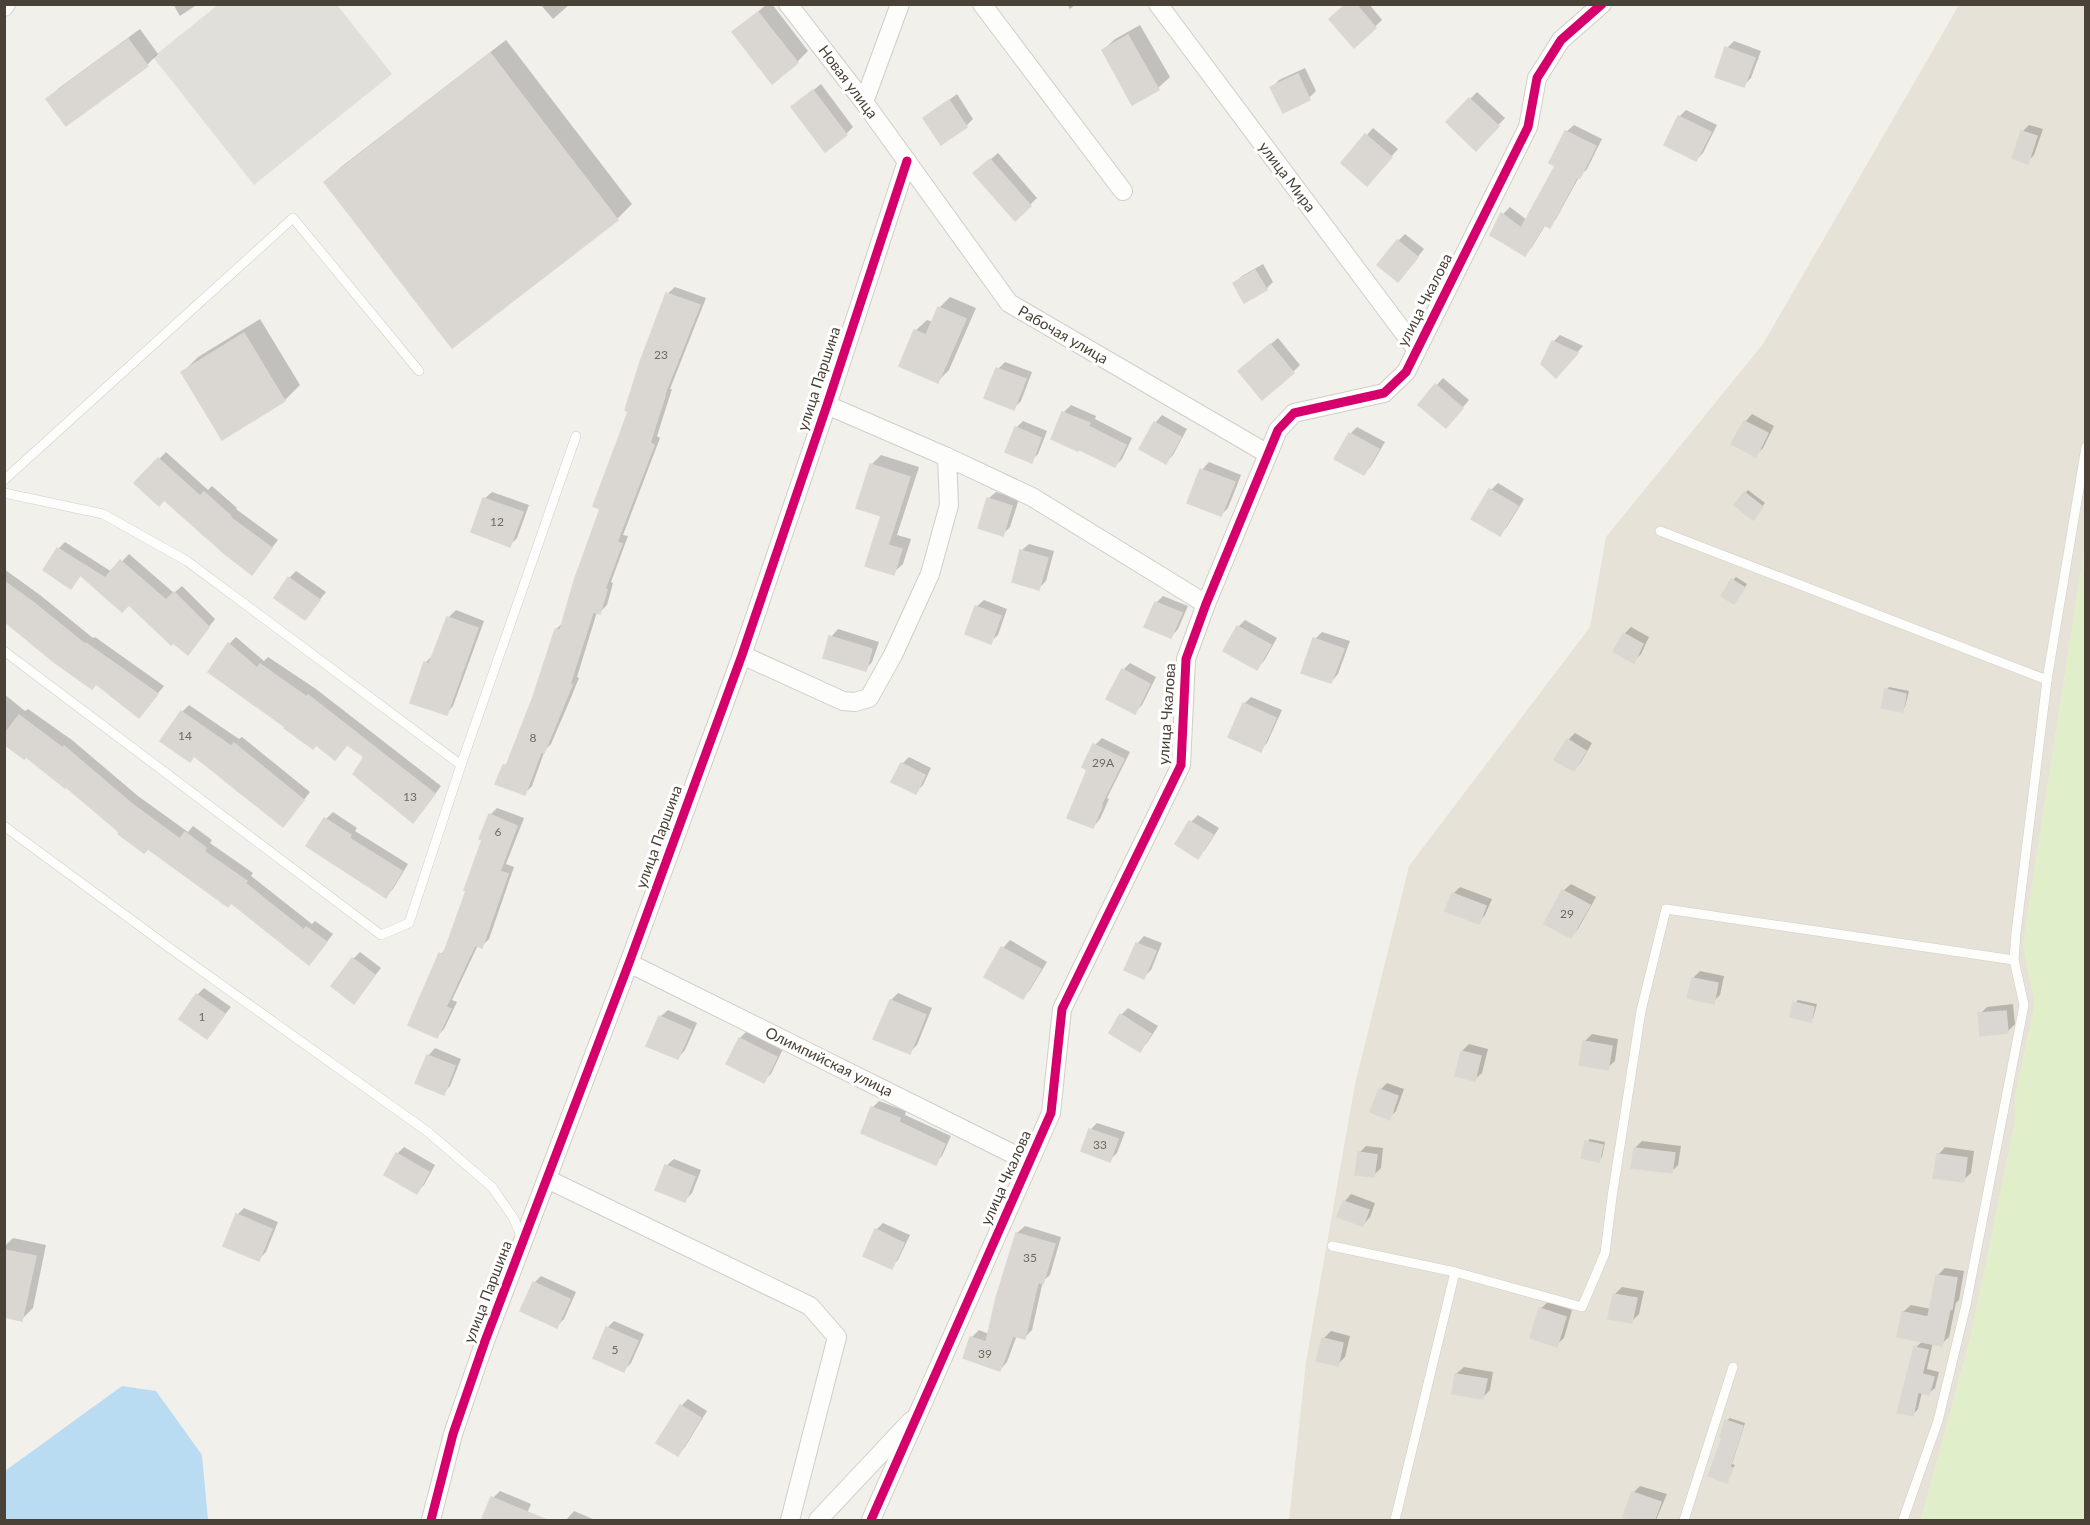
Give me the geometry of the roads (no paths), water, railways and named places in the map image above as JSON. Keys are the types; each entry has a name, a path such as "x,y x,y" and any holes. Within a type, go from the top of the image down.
{"street":[{"name":"Новая улица","path":"788,4 907,161"},
{"path":"864,102 900,4"},
{"path":"982,4 1123,191"},
{"name":"улица Мира","path":"1158,4 1416,349"},
{"name":"улица Чкалова","path":"872,1521 1051,1113 1062,1009 1181,765 1186,659 1206,604 1278,430 1294,413 1384,393 1406,372 1528,127 1537,78 1562,40 1602,4"},
{"name":"улица Паршина","path":"431,1521 453,1434 484,1341 524,1242 629,963 742,655 907,161"},
{"name":"Рабочая улица","path":"907,161 1009,303 1268,454"},
{"path":"827,405 1032,497 1206,604"},
{"path":"742,655 843,701 855,702 869,698 930,574 949,505 947,457"},
{"name":"Олимпийская улица","path":"629,963 1029,1162"},
{"path":"547,1179 810,1306 837,1336 790,1521"},
{"path":"818,1521 920,1410"}],"lane":[{"path":"4,480 293,218 419,371"},
{"path":"4,651 381,935 409,923 461,765 576,436"},
{"path":"1903,1521 1938,1421 1966,1305 2024,1005 2014,960 2016,933 2047,680 2085,447"},
{"path":"4,493 103,514 188,561 461,765"},
{"path":"1660,531 2047,680"},
{"path":"4,826 166,946 428,1132 492,1187 514,1219 524,1242"},
{"path":"1332,1246 1455,1272 1582,1307 1605,1253 1641,1011 1666,909 2014,960"},
{"path":"1395,1521 1455,1272"},
{"path":"1684,1521 1733,1367"}],"water":[{"path":"122,1386 156,1391 202,1455 208,1520 5,1520 5,1471"}]}
